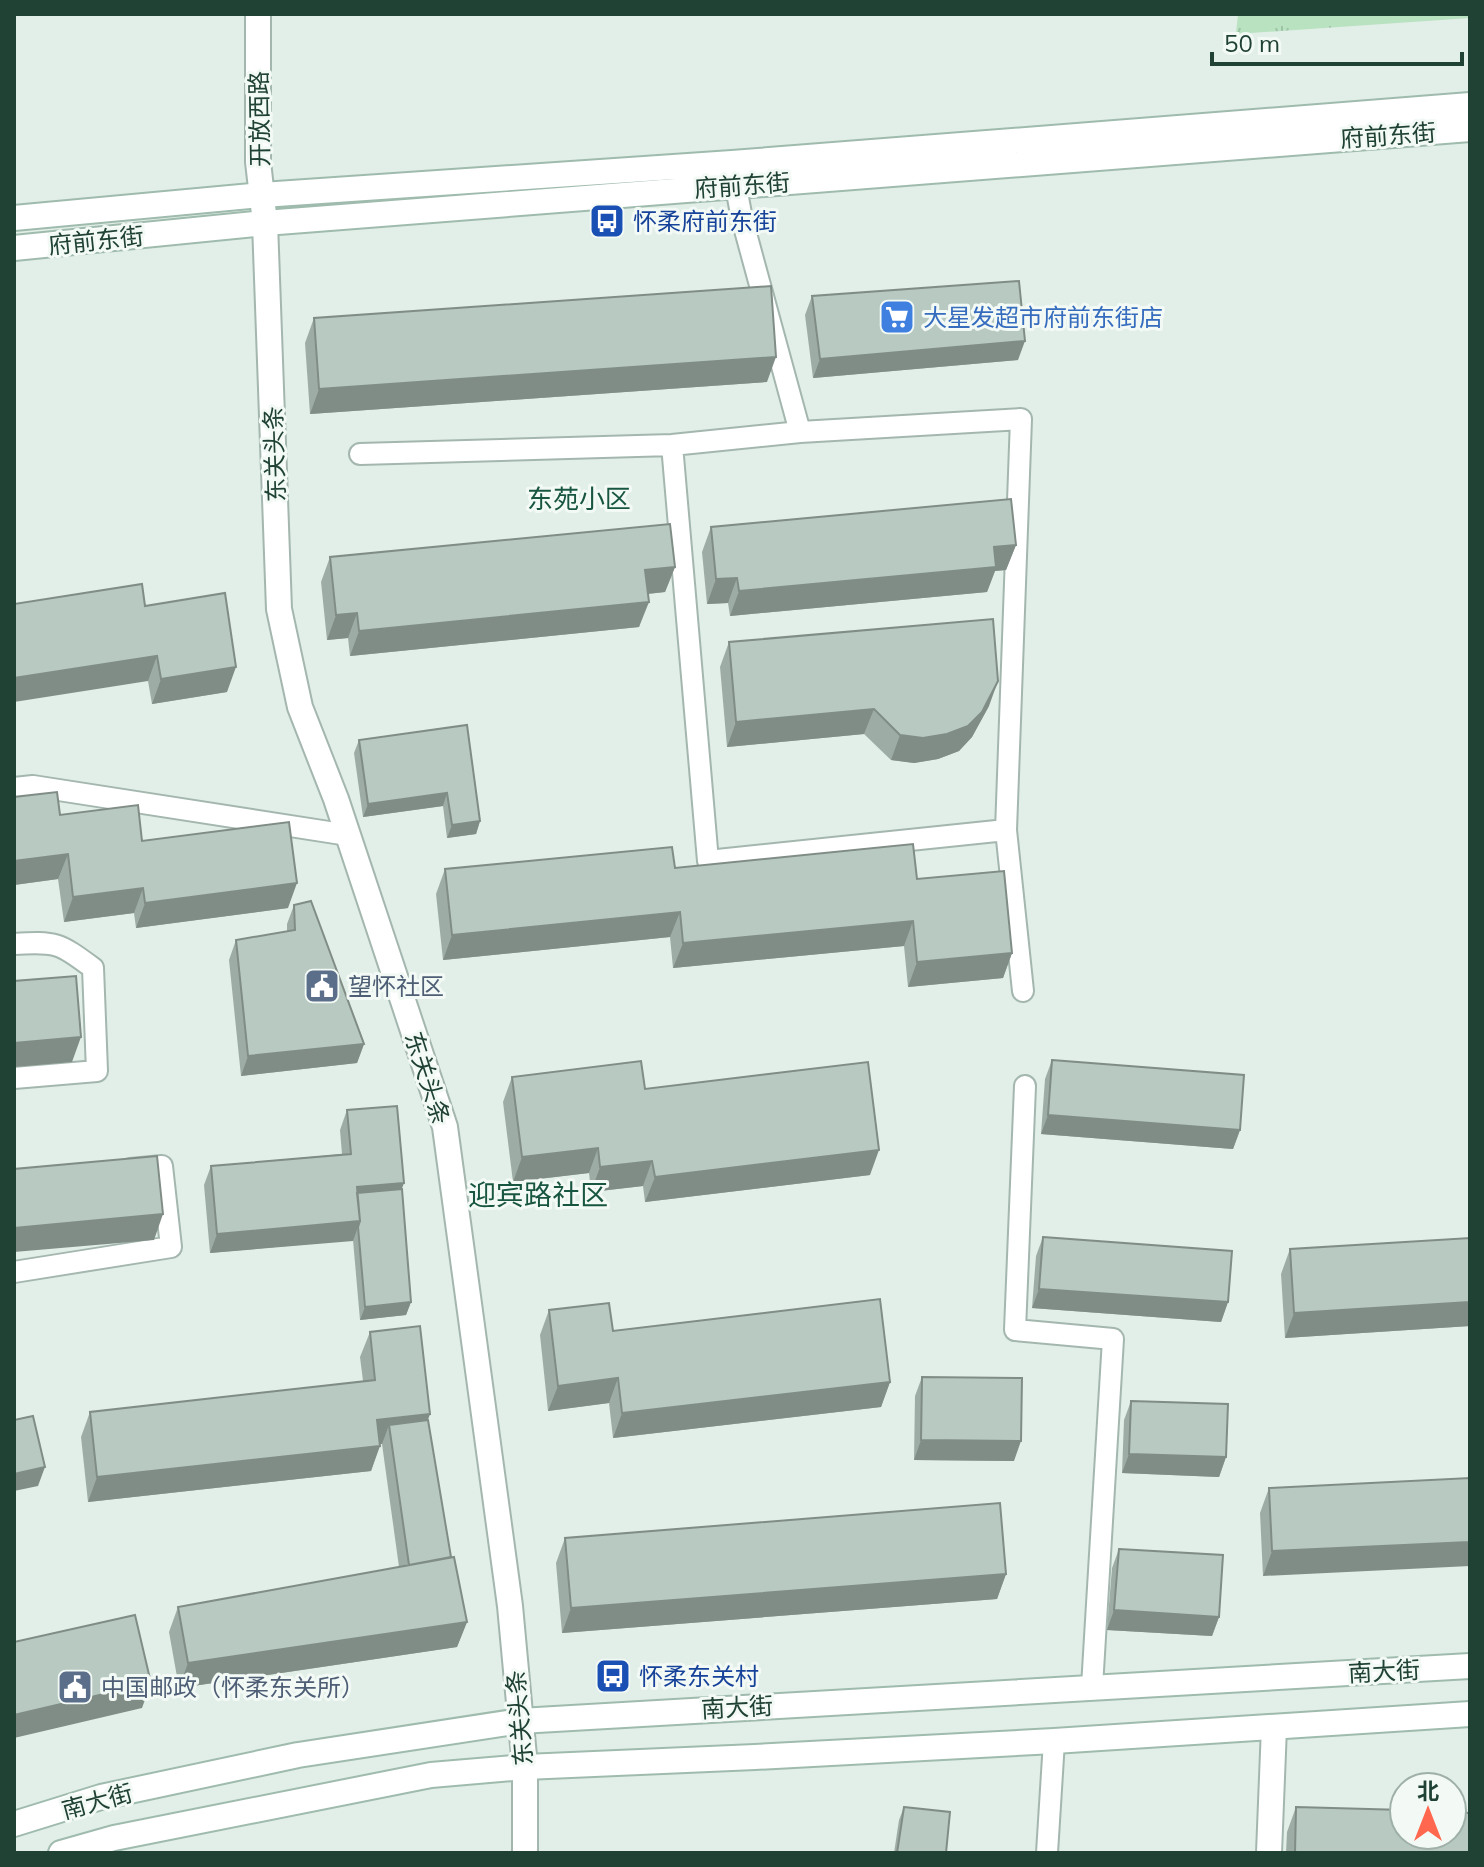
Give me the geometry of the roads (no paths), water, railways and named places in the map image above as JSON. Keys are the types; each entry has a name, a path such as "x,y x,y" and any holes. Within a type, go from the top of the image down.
{"main road":[{"name":"开放西路","path":"258,14 258,162 265,223"},
{"name":"府前东街","path":"14,248 734,174 1470,105"},
{"name":"府前东街","path":"14,218 262,195 734,174 1470,129"},
{"name":"东关头条","path":"265,223 279,609 300,707 348,835 445,1127 510,1606 525,1767 525,1853"},
{"name":"南大街","path":"14,1824 101,1797 298,1755 520,1721 1470,1666"},
{"name":"南大街","path":"61,1853 114,1838 431,1775 525,1767 1054,1741 1470,1714"},
{"path":"1269,1853 1274,1727"}],"lane":[{"path":"734,174 742,219 800,432"},
{"path":"360,454 672,445 800,432 1021,419 1006,830 1023,991"},
{"path":"672,445 708,861 1006,830"},
{"path":"14,788 33,786 348,835"},
{"path":"14,944 46,942 65,948 93,968 97,1071 14,1078"},
{"path":"1025,1086 1015,1330 1113,1339 1092,1687"},
{"path":"14,1272 171,1247 162,1166 118,1170"},
{"path":"1047,1853 1054,1741"}],"place":[{"name":"怀柔府前东街","path":"607,221"},
{"name":"大星发超市府前东街店","path":"897,317"},
{"name":"望怀社区","path":"322,986"},
{"name":"怀柔东关村","path":"613,1676"},
{"name":"中国邮政（怀柔东关所）","path":"75,1687"}],"district":[{"name":"东苑小区","path":"579,498"},
{"name":"迎宾路社区","path":"538,1194"}]}
